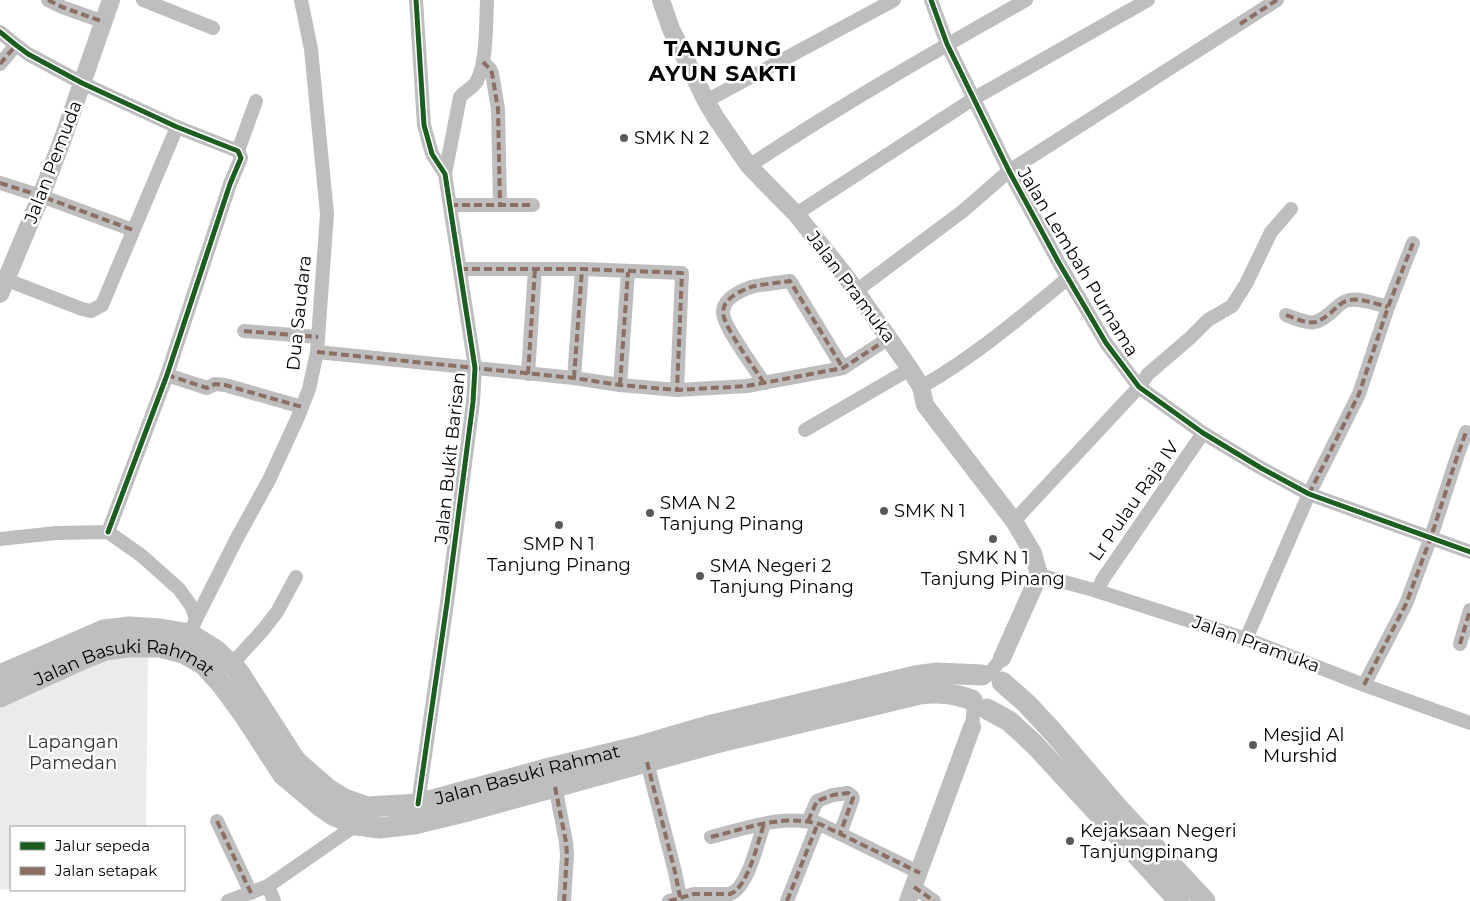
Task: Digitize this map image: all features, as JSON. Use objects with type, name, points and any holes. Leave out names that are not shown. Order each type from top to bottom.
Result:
[{"type":"highway","name":"Jalan Basuki Rahmat","points":[[0,675],[104,630],[129,628],[160,629],[193,626],[238,671],[252,710],[283,775],[333,815],[356,825],[380,828],[414,824],[460,814],[636,747],[708,726],[915,676],[937,673],[993,678]]},
{"type":"highway","name":"Jalan Basuki Rahmat","points":[[0,697],[82,659],[106,650],[127,647],[160,647],[183,653],[204,665],[222,685],[252,710],[296,761],[328,789],[344,800],[367,807],[418,804],[647,762],[716,743],[920,694],[936,692],[951,694],[1009,721],[1035,745],[1179,901]]},
{"type":"highway","points":[[993,678],[1005,693],[1004,698],[996,708],[979,706],[970,693],[971,687],[977,678],[993,678],[1027,704],[1119,809],[1205,901]]},
{"type":"main road","name":"Jalan Pemuda","points":[[3,287],[62,141],[111,0]]},
{"type":"main road","name":"Jalan Pramuka","points":[[661,0],[671,29],[706,101],[749,166],[796,214],[856,291],[921,387],[925,405],[1014,521],[1033,553],[1039,575]]},
{"type":"main road","points":[[1002,658],[1039,575]]},
{"type":"main road","points":[[914,887],[972,727]]},
{"type":"street","points":[[48,0],[104,22]]},
{"type":"street","points":[[143,0],[213,28]]},
{"type":"street","name":"Dua Saudara","points":[[193,626],[237,538],[269,480],[309,389],[317,352],[327,214],[311,49],[302,0]]},
{"type":"street","name":"Jalan Bukit Barisan","points":[[416,0],[424,125],[432,154],[445,174],[475,368],[473,402],[447,603],[418,804]]},
{"type":"street","points":[[445,174],[460,97],[476,82],[483,62],[487,0]]},
{"type":"street","points":[[706,101],[894,0]]},
{"type":"street","name":"Jalan Lembah Purnama","points":[[931,0],[947,44],[1009,172],[1106,343],[1139,386],[1203,433],[1308,494],[1470,552]]},
{"type":"street","points":[[749,166],[792,137],[947,44],[1026,0]]},
{"type":"street","points":[[796,214],[973,99],[1148,0]]},
{"type":"street","points":[[856,291],[963,211],[1009,172],[1277,0]]},
{"type":"street","points":[[0,32],[28,54],[82,83],[177,127],[238,151]]},
{"type":"street","points":[[0,64],[16,45]]},
{"type":"street","points":[[483,62],[490,68],[492,74],[498,109],[500,205]]},
{"type":"street","points":[[108,532],[167,376],[227,193],[241,158],[238,151],[256,101]]},
{"type":"street","points":[[3,287],[91,311],[102,305],[177,127]]},
{"type":"street","points":[[0,183],[133,230]]},
{"type":"street","points":[[450,205],[533,204]]},
{"type":"street","points":[[1014,521],[1148,374],[1208,320],[1232,306],[1246,284],[1271,232],[1291,209]]},
{"type":"street","points":[[1246,639],[1308,494],[1359,394],[1388,307],[1413,243]]},
{"type":"street","points":[[460,269],[582,269],[682,273],[677,390]]},
{"type":"street","points":[[528,374],[535,269]]},
{"type":"street","points":[[574,378],[582,269]]},
{"type":"street","points":[[620,385],[628,272]]},
{"type":"street","points":[[921,387],[941,376],[982,347],[1021,318],[1068,278]]},
{"type":"street","points":[[764,383],[731,332],[723,316],[724,305],[732,297],[751,287],[790,281],[843,368]]},
{"type":"street","points":[[1286,315],[1306,323],[1320,322],[1340,304],[1349,300],[1362,300],[1388,307]]},
{"type":"street","points":[[244,331],[318,337]]},
{"type":"street","points":[[317,352],[677,390],[747,386],[843,368],[889,338]]},
{"type":"street","points":[[805,430],[910,369]]},
{"type":"street","points":[[167,376],[207,388],[215,384],[225,385],[302,407]]},
{"type":"street","points":[[1364,685],[1406,604],[1431,537],[1466,432]]},
{"type":"street","name":"Lr Pulau Raja IV","points":[[1097,591],[1102,579],[1203,433]]},
{"type":"street","points":[[0,539],[56,533],[108,532],[142,556],[179,590],[192,607],[193,626]]},
{"type":"street","name":"Jalan Pramuka","points":[[1039,575],[1097,591],[1246,639],[1364,685],[1470,723]]},
{"type":"street","points":[[231,665],[277,612],[296,577]]},
{"type":"street","points":[[1460,644],[1470,610]]},
{"type":"street","points":[[993,678],[1002,658]]},
{"type":"street","points":[[972,727],[979,706]]},
{"type":"street","points":[[647,762],[675,872],[674,899],[694,894],[730,894],[736,892],[746,876],[764,824]]},
{"type":"street","points":[[553,778],[566,842],[564,901]]},
{"type":"street","points":[[787,901],[813,822],[811,811],[817,801],[833,795],[848,793],[853,798],[840,834]]},
{"type":"street","points":[[711,837],[789,819],[813,822],[840,834],[934,901]]},
{"type":"street","points":[[216,821],[251,893]]},
{"type":"street","points":[[228,901],[268,886],[356,825]]},
{"type":"street","points":[[268,886],[274,901]]},
{"type":"green space","name":"Lapangan Pamedan","points":[[148,655],[146,826],[10,826],[10,889],[0,890],[0,706],[102,657]]},
{"type":"marked path","points":[[48,0],[104,22]]},
{"type":"marked path","points":[[1240,24],[1277,0]]},
{"type":"marked path","points":[[0,64],[16,45]]},
{"type":"marked path","points":[[483,62],[492,73],[498,109],[500,205]]},
{"type":"marked path","points":[[0,183],[133,230]]},
{"type":"marked path","points":[[450,205],[533,205]]},
{"type":"marked path","points":[[1309,494],[1359,394],[1388,307],[1413,243]]},
{"type":"marked path","points":[[460,269],[582,269],[682,273],[677,390]]},
{"type":"marked path","points":[[528,374],[535,269]]},
{"type":"marked path","points":[[574,378],[582,269]]},
{"type":"marked path","points":[[620,385],[628,272]]},
{"type":"marked path","points":[[764,383],[733,337],[723,312],[729,299],[742,291],[756,286],[790,281],[843,368]]},
{"type":"marked path","points":[[1286,315],[1302,321],[1318,321],[1343,302],[1349,300],[1359,300],[1388,307]]},
{"type":"marked path","points":[[244,331],[318,337]]},
{"type":"marked path","points":[[317,352],[677,390],[747,386],[843,368],[889,338]]},
{"type":"marked path","points":[[167,375],[207,388],[215,384],[225,385],[302,407]]},
{"type":"marked path","points":[[1364,685],[1406,604],[1431,537],[1466,432]]},
{"type":"marked path","points":[[1460,644],[1470,610]]},
{"type":"marked path","points":[[647,762],[680,897]]},
{"type":"marked path","points":[[555,787],[566,842],[564,901]]},
{"type":"marked path","points":[[808,821],[817,801],[833,795],[848,793],[853,798],[840,834]]},
{"type":"marked path","points":[[217,821],[251,893]]},
{"type":"marked path","points":[[711,837],[766,823],[780,821],[808,822],[822,825],[920,873]]},
{"type":"marked path","points":[[787,901],[818,823]]},
{"type":"marked path","points":[[669,901],[694,894],[730,894],[736,890],[747,874],[764,824]]},
{"type":"marked path","points":[[914,887],[934,901]]},
{"type":"cycle path","points":[[416,0],[424,125],[432,154],[445,174],[475,368],[473,402],[447,603],[418,804]]},
{"type":"cycle path","points":[[931,0],[947,44],[1009,171],[1059,263],[1106,343],[1139,387],[1203,433],[1309,494],[1470,552]]},
{"type":"cycle path","points":[[0,32],[28,54],[82,83],[177,127],[238,151],[241,158],[230,184],[167,375],[108,532]]},
{"type":"place","name":"SMK N 2","points":[[624,138]]},
{"type":"place","name":"SMK N 1","points":[[884,511]]},
{"type":"place","name":"SMA N 2 Tanjung Pinang","points":[[650,513]]},
{"type":"place","name":"SMP N 1 Tanjung Pinang","points":[[559,525]]},
{"type":"place","name":"SMK N 1 Tanjung Pinang","points":[[993,539]]},
{"type":"place","name":"SMA Negeri 2 Tanjung Pinang","points":[[700,576]]},
{"type":"place","name":"Mesjid Al Murshid","points":[[1253,745]]},
{"type":"place","name":"Kejaksaan Negeri Tanjungpinang","points":[[1070,841]]},
{"type":"district","name":"TANJUNG AYUN SAKTI","points":[[723,60]]}]
